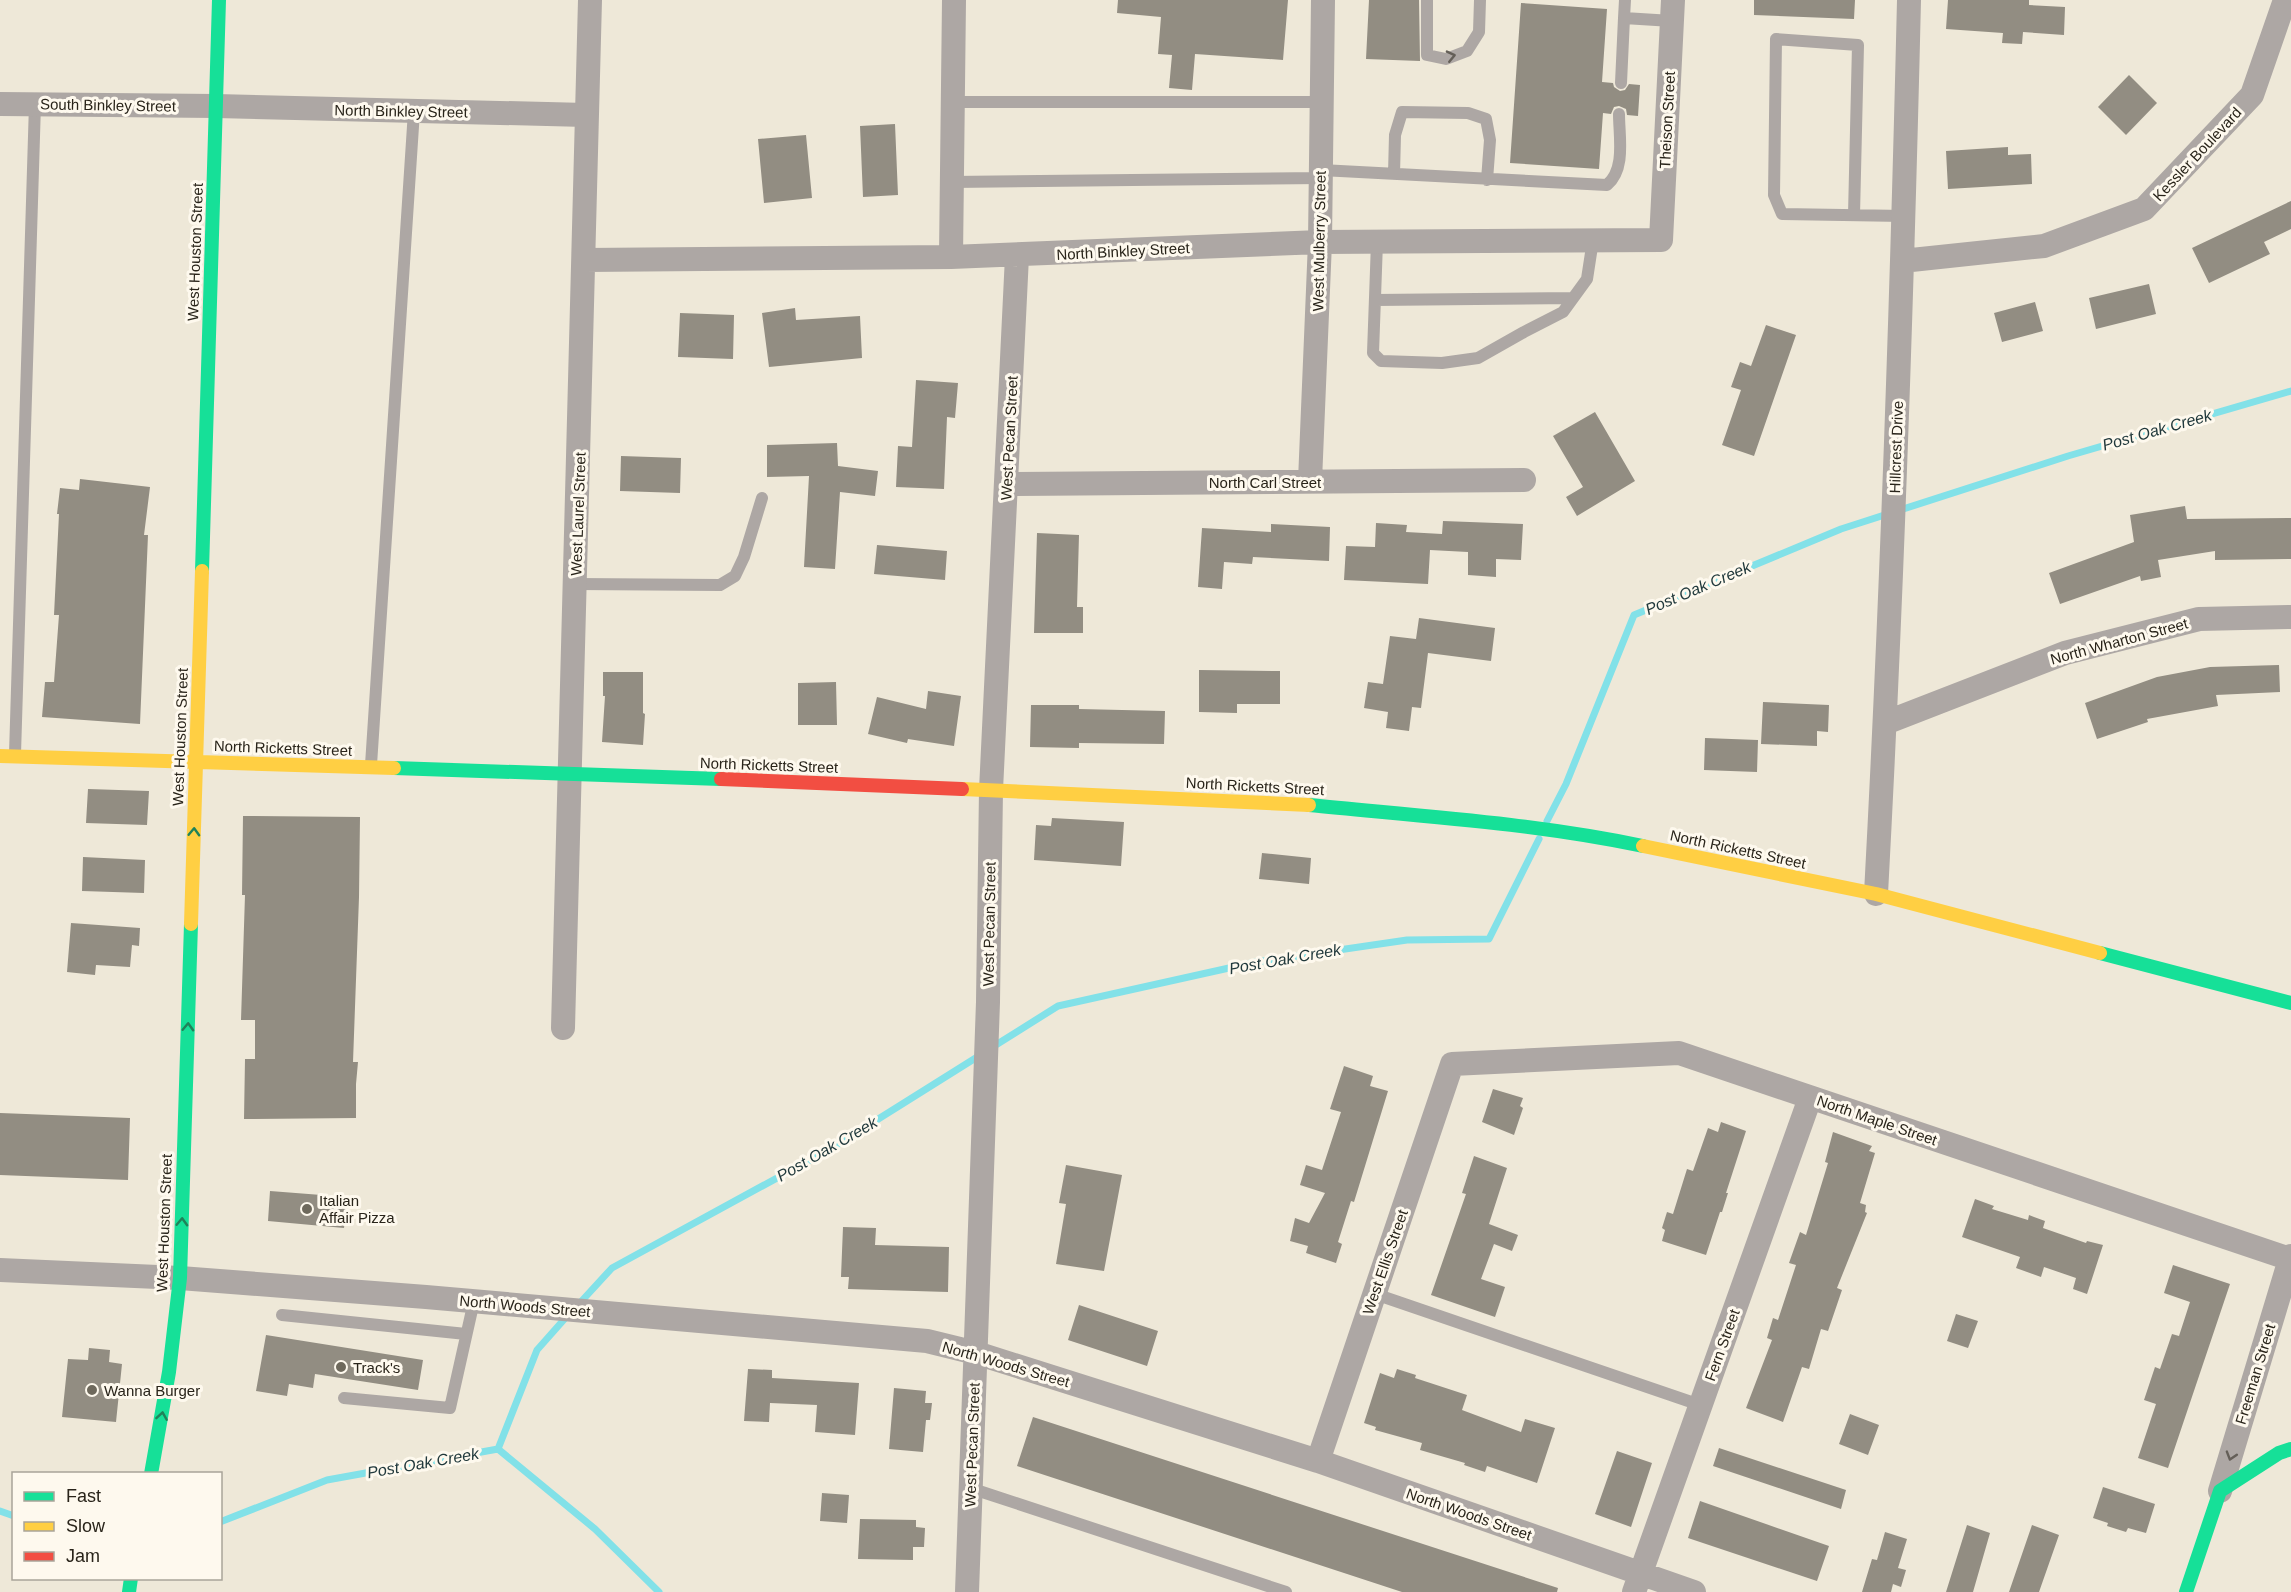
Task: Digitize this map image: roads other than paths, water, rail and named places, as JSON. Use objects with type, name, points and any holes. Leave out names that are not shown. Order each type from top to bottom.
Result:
[{"type":"street","name":"West Houston Street","points":[[151,1472],[169,1372],[180,1278],[219,0]]},
{"type":"street","name":"West Laurel Street","points":[[563,1028],[585,260],[590,0]]},
{"type":"street","points":[[951,257],[954,0]]},
{"type":"street","name":"West Mulberry Street","points":[[1310,481],[1320,242],[1323,0]]},
{"type":"street","name":"Hillcrest Drive","points":[[1876,894],[1896,455],[1909,0]]},
{"type":"street","name":"Kessler Boulevard","points":[[1902,261],[2044,246],[2144,209],[2252,95],[2285,0]]},
{"type":"street","name":"Theison Street","points":[[1661,240],[1673,10]]},
{"type":"street","name":"South Binkley Street","points":[[0,104],[216,106]]},
{"type":"street","name":"North Binkley Street","points":[[216,106],[586,115]]},
{"type":"street","name":"North Binkley Street","points":[[585,260],[1017,256],[1320,242],[1661,240]]},
{"type":"street","name":"West Pecan Street","points":[[967,1592],[988,1002],[991,790],[1017,256]]},
{"type":"street","name":"North Carl Street","points":[[1007,484],[1524,480]]},
{"type":"street","name":"North Wharton Street","points":[[1885,723],[2065,653],[2199,619],[2291,617]]},
{"type":"street","name":"North Ricketts Street","points":[[0,756],[570,773],[1283,802],[1522,827],[1595,836],[1876,894],[2291,1003]]},
{"type":"street","name":"North Maple Street","points":[[1452,1064],[1679,1053],[2290,1258]]},
{"type":"street","name":"West Ellis Street","points":[[1318,1461],[1452,1064]]},
{"type":"street","name":"Fern Street","points":[[1636,1583],[1810,1098]]},
{"type":"street","name":"Freeman Street","points":[[2220,1491],[2290,1258]]},
{"type":"street","name":"North Woods Street","points":[[0,1270],[180,1278],[511,1304],[927,1341],[976,1353],[1318,1461],[1636,1583],[1694,1592]]},
{"type":"street","points":[[2186,1592],[2220,1491],[2279,1453],[2291,1449]]},
{"type":"lane","points":[[1427,0],[1428,55],[1446,59],[1467,51],[1479,32],[1480,0]]},
{"type":"lane","points":[[1620,83],[1625,0]]},
{"type":"lane","points":[[1624,18],[1673,10]]},
{"type":"lane","points":[[1854,215],[1858,45],[1776,39],[1774,195],[1782,214],[1904,216]]},
{"type":"lane","points":[[953,102],[1322,102]]},
{"type":"lane","points":[[15,756],[35,104]]},
{"type":"lane","points":[[371,767],[414,111]]},
{"type":"lane","points":[[1394,174],[1395,135],[1402,112],[1468,114],[1486,119],[1490,140],[1487,180]]},
{"type":"lane","points":[[952,182],[1394,174],[1607,185],[1616,178],[1620,159],[1619,114]]},
{"type":"lane","points":[[1377,242],[1374,353],[1381,361],[1442,363],[1478,358],[1563,312],[1587,279],[1593,240]]},
{"type":"lane","points":[[1375,300],[1574,298]]},
{"type":"lane","points":[[576,584],[720,585],[735,576],[744,557],[762,498]]},
{"type":"lane","points":[[1375,1293],[1700,1405]]},
{"type":"lane","points":[[344,1398],[450,1408],[474,1301]]},
{"type":"lane","points":[[282,1315],[466,1334]]},
{"type":"lane","points":[[970,1488],[1286,1592]]},
{"type":"waterway","name":"Post Oak Creek","points":[[1547,821],[1566,784],[1634,615],[1841,529],[2068,456],[2291,391]]},
{"type":"waterway","name":"Post Oak Creek","points":[[991,1048],[1058,1006],[1256,962],[1407,940],[1489,939],[1539,839]]},
{"type":"waterway","name":"Post Oak Creek","points":[[578,1305],[612,1268],[832,1148],[982,1054]]},
{"type":"waterway","name":"Post Oak Creek","points":[[222,1521],[327,1480],[498,1449],[537,1350],[568,1315]]},
{"type":"waterway","points":[[498,1449],[595,1529],[659,1592]]},
{"type":"waterway","name":"Post Oak Creek","points":[[0,1511],[12,1515]]},
{"type":"place","name":"Italian Affair Pizza","points":[[307,1209]]},
{"type":"place","name":"Track's","points":[[341,1367]]},
{"type":"place","name":"Wanna Burger","points":[[92,1390]]}]
